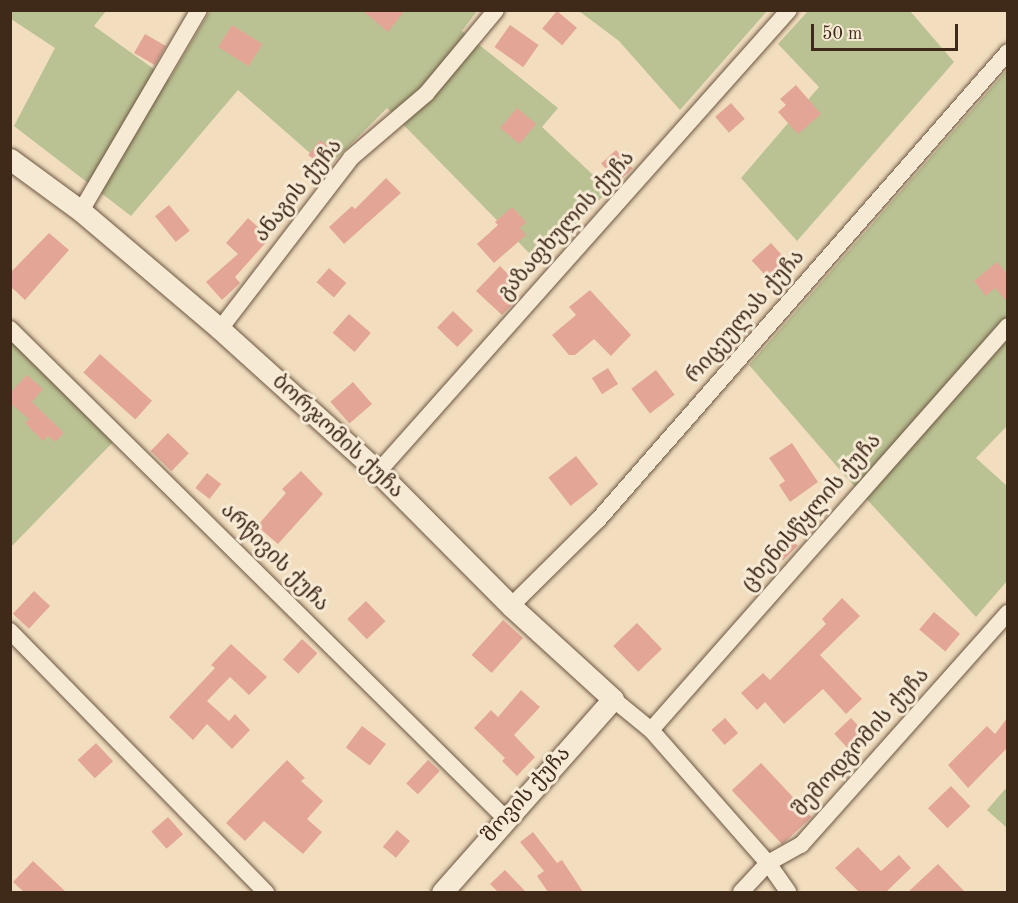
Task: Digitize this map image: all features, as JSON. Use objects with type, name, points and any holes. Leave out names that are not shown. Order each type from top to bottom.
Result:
[{"type":"street","points":[[81,211],[199,10]]},
{"type":"street","name":"ანაგის ქუჩა","points":[[220,329],[351,158],[426,94],[496,10]]},
{"type":"street","name":"გაზაფხულის ქუჩა","points":[[378,472],[789,10]]},
{"type":"street","name":"რიცეულას ქუჩა","points":[[511,606],[598,520],[1008,52]]},
{"type":"street","name":"ბორჯომის ქუჩა","points":[[10,159],[81,211],[220,329],[378,472],[511,606],[613,699],[651,730],[768,864],[788,892]]},
{"type":"street","name":"ცხენისწყლის ქუჩა","points":[[651,730],[1008,326]]},
{"type":"street","name":"არწივის ქუჩა","points":[[10,329],[506,819]]},
{"type":"street","name":"შემოდგომის ქუჩა","points":[[741,892],[768,864],[801,845],[1008,613]]},
{"type":"street","points":[[10,631],[266,892]]},
{"type":"street","name":"შოვის ქუჩა","points":[[442,892],[613,699]]},
{"type":"green space","points":[[10,11],[106,11],[94,26],[169,80],[210,11],[477,11],[462,31],[558,108],[542,127],[609,190],[539,263],[387,108],[327,168],[238,90],[131,216],[14,126],[55,48],[11,19]]},
{"type":"green space","points":[[579,11],[767,11],[680,110],[619,41]]},
{"type":"green space","points":[[808,11],[910,11],[954,62],[797,241],[741,178],[819,87],[778,44]]},
{"type":"green space","points":[[1007,70],[1007,426],[976,458],[1007,486],[1007,581],[976,617],[846,477],[749,365]]},
{"type":"green space","points":[[13,340],[115,440],[11,547],[10,343]]},
{"type":"green space","points":[[1007,787],[1007,828],[987,810]]},
{"type":"building","points":[[362,10],[405,10],[388,32]]},
{"type":"building","points":[[557,11],[577,28],[562,45],[542,29]]},
{"type":"building","points":[[232,25],[263,44],[249,66],[218,47]]},
{"type":"building","points":[[510,25],[539,45],[523,67],[495,47]]},
{"type":"building","points":[[145,34],[166,46],[155,65],[134,53]]},
{"type":"building","points":[[796,85],[821,114],[798,134],[778,112],[786,105],[780,99]]},
{"type":"building","points":[[731,103],[745,119],[729,133],[715,117]]},
{"type":"building","points":[[517,108],[536,124],[519,144],[500,128]]},
{"type":"building","points":[[320,140],[334,151],[322,166],[308,155]]},
{"type":"building","points":[[616,150],[633,169],[618,182],[601,163]]},
{"type":"building","points":[[386,178],[401,193],[344,244],[329,227],[352,206],[355,209]]},
{"type":"building","points":[[169,205],[190,231],[176,242],[155,216]]},
{"type":"building","points":[[512,207],[526,222],[520,228],[526,235],[494,263],[477,244],[498,225],[495,222]]},
{"type":"building","points":[[248,218],[270,238],[235,277],[240,283],[222,300],[206,282],[238,254],[226,243]]},
{"type":"building","points":[[49,233],[69,250],[25,300],[10,286],[10,273]]},
{"type":"building","points":[[771,243],[788,262],[768,279],[752,260]]},
{"type":"building","points":[[997,262],[1008,275],[1008,303],[995,288],[986,296],[974,281]]},
{"type":"building","points":[[500,266],[512,278],[507,283],[520,296],[502,315],[476,291]]},
{"type":"building","points":[[329,268],[346,283],[334,297],[317,282]]},
{"type":"building","points":[[590,290],[631,335],[611,356],[594,339],[575,355],[569,355],[552,335],[576,315],[569,307]]},
{"type":"building","points":[[453,311],[473,330],[457,347],[437,328]]},
{"type":"building","points":[[349,314],[371,333],[354,352],[333,333]]},
{"type":"building","points":[[100,354],[152,401],[135,419],[83,373]]},
{"type":"building","points":[[608,368],[618,384],[602,394],[592,378]]},
{"type":"building","points":[[656,370],[675,395],[650,413],[631,389]]},
{"type":"building","points":[[27,375],[43,389],[32,402],[64,433],[55,442],[48,436],[43,441],[25,423],[29,419],[10,403],[10,393]]},
{"type":"building","points":[[353,382],[372,404],[349,424],[330,402]]},
{"type":"building","points":[[168,433],[189,453],[171,471],[151,451]]},
{"type":"building","points":[[792,443],[818,482],[790,502],[779,485],[785,481],[769,458]]},
{"type":"building","points":[[576,456],[598,484],[571,506],[548,478]]},
{"type":"building","points":[[301,471],[323,494],[278,544],[257,526],[286,493],[282,489]]},
{"type":"building","points":[[207,473],[221,484],[209,499],[195,488]]},
{"type":"building","points":[[785,533],[798,546],[783,561],[770,548]]},
{"type":"building","points":[[34,591],[50,606],[29,629],[13,614]]},
{"type":"building","points":[[842,598],[860,616],[820,655],[862,699],[846,714],[823,689],[784,724],[765,702],[757,710],[741,693],[763,673],[770,680],[826,624],[822,619]]},
{"type":"building","points":[[366,601],[385,621],[367,639],[347,619]]},
{"type":"building","points":[[934,612],[960,634],[945,651],[919,630]]},
{"type":"building","points":[[503,620],[523,638],[492,673],[472,655]]},
{"type":"building","points":[[637,623],[662,649],[638,672],[613,646]]},
{"type":"building","points":[[302,639],[317,653],[298,674],[283,659]]},
{"type":"building","points":[[231,644],[267,677],[249,695],[230,677],[207,701],[229,721],[235,714],[250,730],[232,749],[207,724],[193,740],[169,717],[215,668],[211,665]]},
{"type":"building","points":[[521,690],[540,707],[514,735],[535,757],[517,776],[502,761],[505,758],[474,728],[491,710],[498,717]]},
{"type":"building","points":[[1008,717],[1008,747],[968,788],[948,765],[987,726],[995,734]]},
{"type":"building","points":[[725,718],[738,733],[725,745],[711,730]]},
{"type":"building","points":[[851,718],[867,735],[850,751],[834,734]]},
{"type":"building","points":[[362,726],[386,744],[370,766],[346,748]]},
{"type":"building","points":[[96,743],[113,761],[95,778],[78,760]]},
{"type":"building","points":[[287,760],[305,778],[301,781],[323,801],[307,819],[322,832],[303,854],[264,821],[245,841],[226,823]]},
{"type":"building","points":[[428,760],[440,771],[418,794],[406,783]]},
{"type":"building","points":[[761,763],[811,817],[782,844],[732,790]]},
{"type":"building","points":[[951,786],[970,806],[947,828],[928,808]]},
{"type":"building","points":[[168,817],[183,834],[166,849],[151,831]]},
{"type":"building","points":[[397,830],[410,841],[396,858],[383,847]]},
{"type":"building","points":[[533,832],[557,863],[562,860],[583,892],[548,892],[537,876],[544,871],[520,842]]},
{"type":"building","points":[[858,847],[881,871],[899,855],[911,868],[886,892],[859,892],[835,868]]},
{"type":"building","points":[[33,861],[66,892],[24,892],[13,882]]},
{"type":"building","points":[[938,864],[965,892],[908,892]]},
{"type":"building","points":[[505,870],[526,892],[498,892],[490,884]]}]
